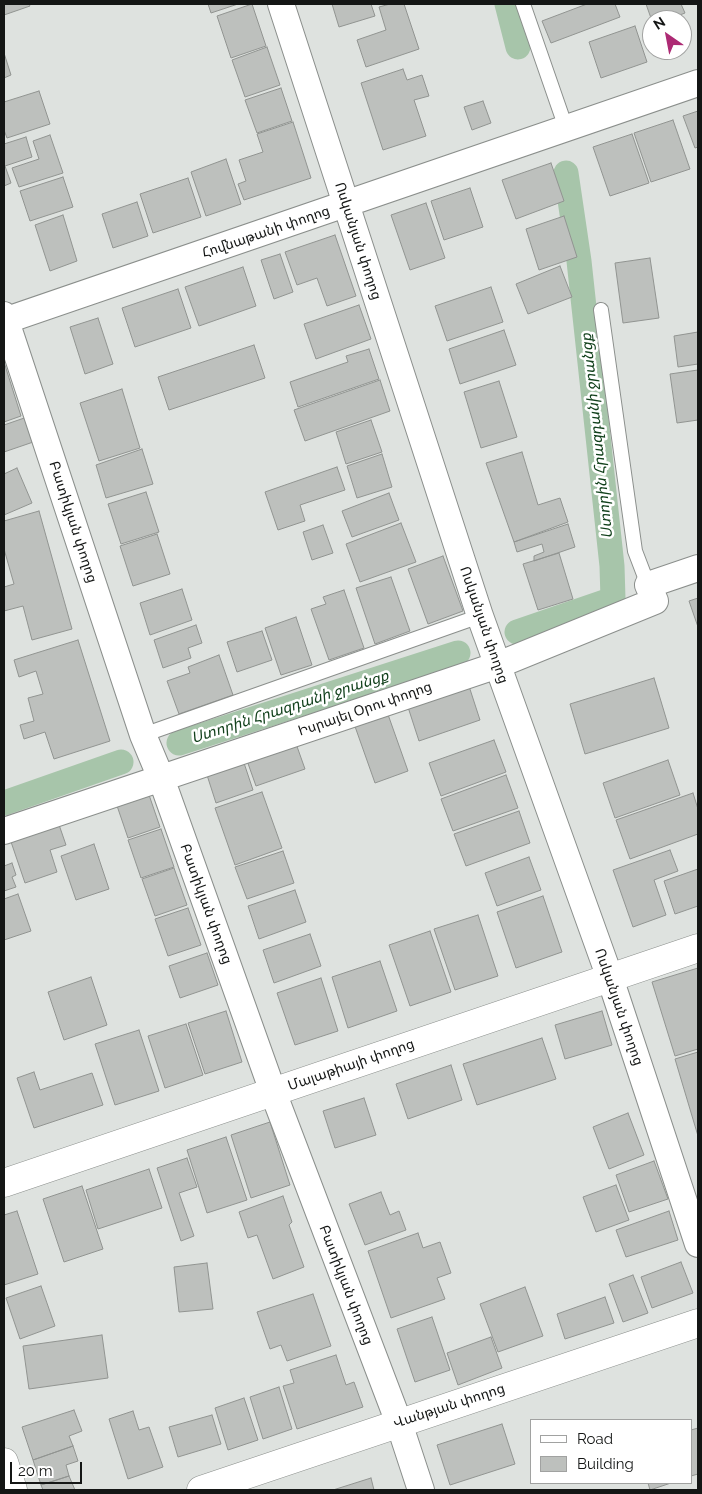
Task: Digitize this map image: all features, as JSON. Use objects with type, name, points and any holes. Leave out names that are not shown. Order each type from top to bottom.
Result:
[{"type":"street","name":"Ոսկանյան փողոց","points":[[281,4],[480,616],[610,978],[698,1244]]},
{"type":"street","name":"Հովնաթանի փողոց","points":[[4,319],[346,205],[698,83]]},
{"type":"street","name":"Բատիկյան փողոց","points":[[4,319],[143,735],[161,778],[273,1092],[398,1423],[421,1490]]},
{"type":"street","points":[[648,585],[698,568]]},
{"type":"street","name":"Իսրայել Օրու փողոց","points":[[4,831],[498,665],[655,601],[648,585]]},
{"type":"street","name":"Մալաթիայի փողոց","points":[[4,1183],[698,948]]},
{"type":"street","name":"Վանթյան փողոց","points":[[201,1490],[698,1323]]},
{"type":"street","points":[[4,1462],[13,1490]]},
{"type":"lane","points":[[523,4],[566,128]]},
{"type":"lane","points":[[601,310],[635,551],[648,585]]},
{"type":"lane","points":[[143,735],[480,616]]},
{"type":"building","points":[[4,4],[29,4],[30,6],[4,15]]},
{"type":"building","points":[[208,4],[238,4],[211,13]]},
{"type":"building","points":[[252,4],[266,46],[231,58],[217,16]]},
{"type":"building","points":[[332,4],[371,4],[375,16],[339,27]]},
{"type":"building","points":[[390,4],[404,4],[419,49],[366,67],[357,40],[386,30],[379,7]]},
{"type":"building","points":[[587,4],[615,4],[620,17],[551,43],[542,21]]},
{"type":"building","points":[[646,4],[681,4],[684,10],[648,10]]},
{"type":"building","points":[[635,26],[642,47],[642,60],[646,60],[647,62],[601,78],[589,42]]},
{"type":"building","points":[[267,47],[280,85],[245,97],[232,60]]},
{"type":"building","points":[[4,53],[11,75],[4,78]]},
{"type":"building","points":[[403,69],[407,80],[422,75],[429,96],[414,100],[426,136],[383,150],[361,83]]},
{"type":"building","points":[[281,88],[292,121],[257,133],[245,100]]},
{"type":"building","points":[[39,91],[50,124],[7,138],[4,130],[4,102]]},
{"type":"building","points":[[483,101],[491,123],[472,130],[464,107]]},
{"type":"building","points":[[698,111],[698,147],[695,148],[683,116]]},
{"type":"building","points":[[673,120],[690,169],[651,182],[634,133]]},
{"type":"building","points":[[293,122],[311,178],[244,200],[238,184],[246,181],[239,160],[263,152],[257,134]]},
{"type":"building","points":[[632,134],[649,183],[610,196],[593,147]]},
{"type":"building","points":[[50,135],[63,173],[19,187],[12,168],[39,159],[33,141]]},
{"type":"building","points":[[26,137],[32,157],[5,166],[11,183],[4,186],[4,144]]},
{"type":"building","points":[[226,159],[241,204],[206,216],[191,172]]},
{"type":"building","points":[[551,163],[564,201],[516,219],[502,180]]},
{"type":"building","points":[[63,177],[73,207],[30,221],[20,191]]},
{"type":"building","points":[[188,178],[201,217],[153,233],[140,194]]},
{"type":"building","points":[[470,188],[483,227],[444,240],[431,201]]},
{"type":"building","points":[[137,202],[148,236],[113,248],[102,214]]},
{"type":"building","points":[[426,203],[445,258],[410,270],[391,215]]},
{"type":"building","points":[[63,215],[77,261],[50,271],[35,225]]},
{"type":"building","points":[[564,216],[577,257],[539,270],[526,229]]},
{"type":"building","points":[[335,235],[356,296],[327,306],[317,278],[297,285],[285,252]]},
{"type":"building","points":[[280,254],[293,292],[274,299],[261,260]]},
{"type":"building","points":[[650,258],[659,318],[623,323],[615,263]]},
{"type":"building","points":[[560,266],[572,297],[528,314],[516,284]]},
{"type":"building","points":[[243,267],[256,306],[199,326],[185,287]]},
{"type":"building","points":[[491,287],[503,322],[447,341],[435,306]]},
{"type":"building","points":[[178,289],[191,328],[135,347],[122,308]]},
{"type":"building","points":[[359,305],[371,339],[316,359],[304,324]]},
{"type":"building","points":[[98,318],[113,364],[85,374],[70,327]]},
{"type":"building","points":[[504,330],[516,365],[460,384],[449,349]]},
{"type":"building","points":[[698,332],[698,364],[678,367],[674,336]]},
{"type":"building","points":[[254,345],[265,378],[169,410],[158,377]]},
{"type":"building","points":[[369,349],[379,379],[298,407],[290,382],[348,362],[346,356]]},
{"type":"building","points":[[4,362],[21,416],[4,422]]},
{"type":"building","points":[[698,370],[698,420],[677,423],[670,374]]},
{"type":"building","points":[[380,380],[390,411],[305,441],[294,410]]},
{"type":"building","points":[[499,381],[517,437],[481,448],[464,392]]},
{"type":"building","points":[[122,389],[140,448],[99,461],[80,403]]},
{"type":"building","points":[[33,415],[42,439],[4,452],[4,425]]},
{"type":"building","points":[[371,420],[382,452],[346,464],[336,432]]},
{"type":"building","points":[[142,449],[153,484],[106,498],[96,465]]},
{"type":"building","points":[[522,452],[538,505],[560,498],[568,522],[514,542],[486,463]]},
{"type":"building","points":[[382,454],[392,487],[357,498],[347,466]]},
{"type":"building","points":[[337,467],[345,490],[300,505],[305,521],[278,530],[265,492]]},
{"type":"building","points":[[17,468],[32,503],[4,515],[4,474]]},
{"type":"building","points":[[146,492],[159,532],[121,544],[108,504]]},
{"type":"building","points":[[389,493],[399,520],[352,537],[342,511]]},
{"type":"building","points":[[39,511],[72,629],[32,640],[23,606],[4,611],[4,587],[14,584],[4,549],[4,521]]},
{"type":"building","points":[[401,523],[416,562],[360,582],[346,544]]},
{"type":"building","points":[[568,524],[575,547],[534,561],[534,556],[544,552],[542,544],[517,552],[514,542]]},
{"type":"building","points":[[323,525],[333,553],[312,560],[303,532]]},
{"type":"building","points":[[157,534],[170,574],[133,586],[120,546]]},
{"type":"building","points":[[559,553],[573,599],[538,610],[523,564]]},
{"type":"building","points":[[443,556],[463,611],[428,624],[408,569]]},
{"type":"building","points":[[391,577],[410,631],[375,644],[356,588]]},
{"type":"building","points":[[182,589],[192,620],[150,635],[140,603]]},
{"type":"building","points":[[344,590],[364,648],[329,660],[311,609],[326,604],[323,597]]},
{"type":"building","points":[[698,598],[698,627],[689,601]]},
{"type":"building","points":[[296,617],[312,665],[281,675],[265,628]]},
{"type":"building","points":[[196,625],[202,643],[188,648],[191,658],[163,668],[154,640]]},
{"type":"building","points":[[262,631],[272,660],[237,672],[227,642]]},
{"type":"building","points":[[78,640],[110,741],[54,759],[45,732],[24,739],[20,725],[34,721],[28,698],[43,694],[36,671],[19,677],[14,660]]},
{"type":"building","points":[[219,655],[233,695],[179,714],[167,681],[190,673],[188,667]]},
{"type":"building","points":[[654,678],[669,728],[585,754],[570,704]]},
{"type":"building","points":[[467,680],[480,720],[419,741],[406,701]]},
{"type":"building","points":[[385,706],[408,771],[375,783],[352,718]]},
{"type":"building","points":[[294,738],[305,769],[256,786],[245,755]]},
{"type":"building","points":[[494,740],[506,772],[441,796],[429,763]]},
{"type":"building","points":[[243,760],[253,790],[216,803],[206,772]]},
{"type":"building","points":[[668,760],[680,795],[615,818],[603,783]]},
{"type":"building","points":[[506,775],[518,808],[453,831],[441,799]]},
{"type":"building","points":[[146,786],[160,827],[128,838],[114,797]]},
{"type":"building","points":[[262,792],[282,848],[235,865],[215,808]]},
{"type":"building","points":[[693,793],[698,809],[698,834],[630,859],[616,820]]},
{"type":"building","points":[[519,811],[530,843],[466,866],[454,834]]},
{"type":"building","points":[[56,816],[66,845],[50,850],[57,872],[25,883],[8,833]]},
{"type":"building","points":[[161,829],[174,867],[141,878],[128,840]]},
{"type":"building","points":[[94,844],[109,889],[76,900],[61,856]]},
{"type":"building","points":[[670,850],[678,871],[654,880],[666,915],[633,927],[613,870]]},
{"type":"building","points":[[283,851],[294,883],[247,899],[235,867]]},
{"type":"building","points":[[529,857],[541,890],[497,906],[485,873]]},
{"type":"building","points":[[12,863],[16,875],[12,877],[16,887],[4,891],[4,866]]},
{"type":"building","points":[[174,868],[187,905],[155,916],[142,879]]},
{"type":"building","points":[[698,869],[698,906],[675,914],[664,881]]},
{"type":"building","points":[[295,890],[306,922],[259,939],[248,906]]},
{"type":"building","points":[[18,894],[31,931],[4,940],[4,899]]},
{"type":"building","points":[[543,896],[562,952],[516,968],[497,912]]},
{"type":"building","points":[[188,908],[201,945],[168,956],[155,919]]},
{"type":"building","points":[[478,915],[498,976],[455,990],[434,929]]},
{"type":"building","points":[[430,931],[451,992],[410,1006],[389,945]]},
{"type":"building","points":[[310,934],[321,966],[274,983],[263,950]]},
{"type":"building","points":[[207,953],[218,985],[180,998],[169,966]]},
{"type":"building","points":[[380,961],[397,1011],[348,1028],[332,977]]},
{"type":"building","points":[[698,968],[698,1049],[675,1056],[652,982]]},
{"type":"building","points":[[91,977],[107,1025],[64,1040],[48,992]]},
{"type":"building","points":[[321,978],[338,1031],[295,1045],[277,993]]},
{"type":"building","points":[[226,1011],[242,1062],[205,1074],[188,1023]]},
{"type":"building","points":[[602,1011],[612,1045],[565,1059],[555,1025]]},
{"type":"building","points":[[186,1024],[203,1075],[165,1088],[148,1036]]},
{"type":"building","points":[[139,1030],[159,1091],[115,1105],[95,1044]]},
{"type":"building","points":[[542,1038],[556,1079],[477,1105],[463,1064]]},
{"type":"building","points":[[698,1052],[698,1136],[675,1059]]},
{"type":"building","points":[[451,1065],[462,1100],[408,1119],[396,1084]]},
{"type":"building","points":[[34,1072],[40,1090],[92,1073],[103,1105],[34,1128],[17,1078]]},
{"type":"building","points":[[364,1098],[376,1135],[335,1148],[323,1111]]},
{"type":"building","points":[[628,1113],[644,1155],[609,1169],[593,1127]]},
{"type":"building","points":[[270,1122],[290,1185],[251,1198],[231,1135]]},
{"type":"building","points":[[226,1137],[247,1200],[207,1213],[187,1150]]},
{"type":"building","points":[[187,1158],[197,1187],[179,1193],[194,1236],[181,1241],[157,1168]]},
{"type":"building","points":[[654,1161],[668,1199],[629,1212],[616,1175]]},
{"type":"building","points":[[149,1169],[162,1208],[98,1229],[86,1190]]},
{"type":"building","points":[[616,1185],[629,1220],[596,1232],[583,1197]]},
{"type":"building","points":[[82,1186],[103,1249],[64,1262],[43,1199]]},
{"type":"building","points":[[381,1192],[390,1215],[399,1211],[406,1230],[365,1245],[349,1204]]},
{"type":"building","points":[[283,1196],[292,1222],[289,1225],[304,1267],[273,1279],[257,1235],[248,1238],[239,1212]]},
{"type":"building","points":[[17,1211],[38,1274],[4,1285],[4,1215]]},
{"type":"building","points":[[669,1211],[678,1240],[626,1257],[616,1230]]},
{"type":"building","points":[[418,1233],[423,1248],[440,1242],[451,1273],[437,1278],[445,1299],[391,1318],[368,1251]]},
{"type":"building","points":[[681,1262],[693,1293],[652,1308],[641,1277]]},
{"type":"building","points":[[207,1263],[213,1309],[179,1312],[174,1267]]},
{"type":"building","points":[[633,1275],[648,1313],[623,1322],[609,1284]]},
{"type":"building","points":[[41,1286],[55,1326],[20,1339],[6,1298]]},
{"type":"building","points":[[525,1287],[543,1336],[498,1352],[480,1304]]},
{"type":"building","points":[[313,1294],[331,1346],[287,1361],[281,1345],[270,1349],[257,1312]]},
{"type":"building","points":[[605,1297],[614,1323],[565,1339],[557,1314]]},
{"type":"building","points":[[432,1317],[450,1370],[415,1382],[397,1329]]},
{"type":"building","points":[[102,1335],[108,1378],[29,1389],[23,1346]]},
{"type":"building","points":[[491,1337],[502,1368],[458,1385],[447,1353]]},
{"type":"building","points":[[336,1355],[346,1385],[354,1382],[363,1407],[297,1429],[283,1386],[294,1383],[290,1370]]},
{"type":"building","points":[[279,1387],[292,1429],[263,1439],[250,1397]]},
{"type":"building","points":[[244,1398],[258,1440],[228,1450],[215,1408]]},
{"type":"building","points":[[74,1410],[82,1431],[69,1436],[73,1446],[33,1460],[22,1427]]},
{"type":"building","points":[[133,1411],[139,1430],[149,1427],[163,1467],[128,1479],[109,1419]]},
{"type":"building","points":[[212,1415],[221,1444],[178,1457],[169,1427]]},
{"type":"building","points":[[502,1424],[515,1464],[450,1485],[437,1445]]},
{"type":"building","points":[[698,1428],[698,1474],[692,1476],[692,1430]]},
{"type":"building","points":[[73,1446],[78,1461],[66,1465],[69,1476],[41,1485],[33,1460]]},
{"type":"building","points":[[69,1476],[75,1490],[43,1490],[41,1485]]},
{"type":"building","points":[[371,1478],[374,1490],[333,1490]]},
{"type":"building","points":[[648,1484],[668,1484],[650,1490]]},
{"type":"waterway","name":"Ստորին Հրազդանի ջրանցք","points":[[507,4],[518,47]]},
{"type":"waterway","name":"Ստորին Հրազդանի ջրանցք","points":[[517,632],[613,599],[612,566],[579,261],[566,173]]},
{"type":"waterway","name":"Ստորին Հրազդանի ջրանցք","points":[[179,743],[458,653]]},
{"type":"waterway","name":"Ստորին Հրազդանի ջրանցք","points":[[4,803],[121,762]]}]
